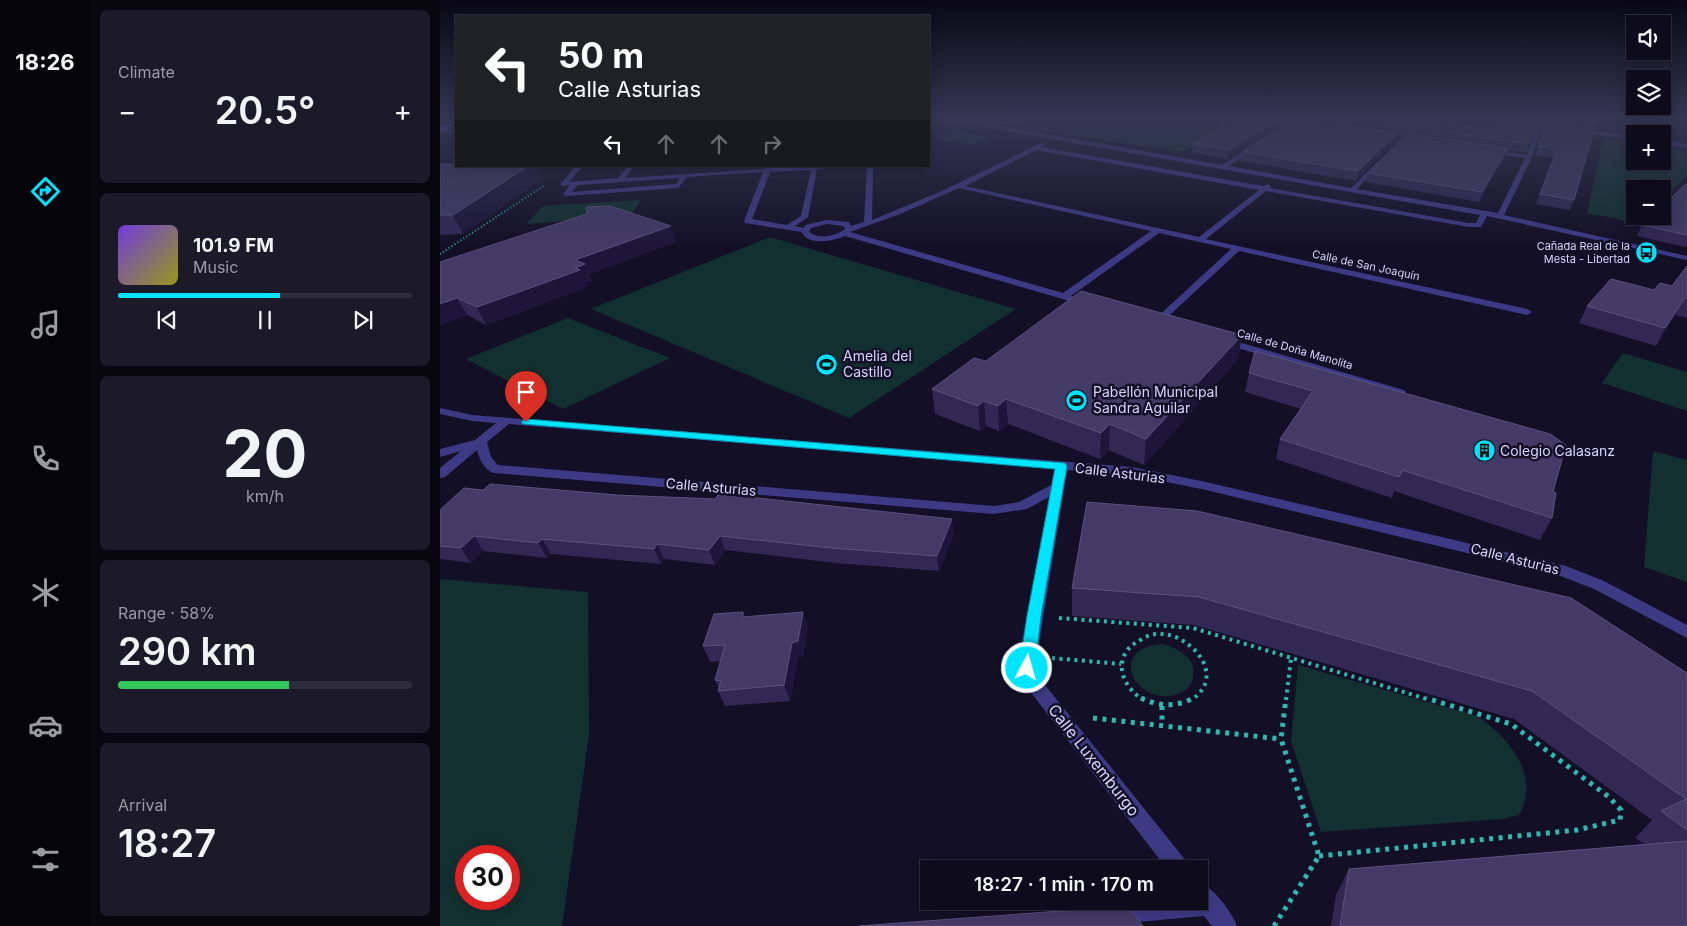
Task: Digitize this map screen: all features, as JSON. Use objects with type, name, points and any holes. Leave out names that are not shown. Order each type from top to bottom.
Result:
[{"type":"street","points":[[805,230],[806,235],[818,238],[833,237],[958,186],[1009,161]]},
{"type":"street","points":[[1110,161],[1469,225],[1478,225],[1485,213]]},
{"type":"street","points":[[1183,161],[1485,213],[1687,258]]},
{"type":"street","points":[[1222,168],[1232,161]]},
{"type":"street","points":[[1351,191],[1381,161]]},
{"type":"street","points":[[1500,216],[1527,161]]},
{"type":"street","points":[[579,167],[563,184],[720,174],[768,168],[815,167],[804,217],[789,228]]},
{"type":"street","points":[[620,180],[631,167]]},
{"type":"street","points":[[670,177],[676,167]]},
{"type":"street","points":[[720,174],[724,167]]},
{"type":"street","points":[[868,224],[870,167]]},
{"type":"street","points":[[768,168],[748,221],[805,230],[814,225],[827,222],[846,224],[847,231],[854,237],[1102,307]]},
{"type":"street","points":[[576,183],[566,194],[678,186],[685,176]]},
{"type":"street","points":[[1200,240],[1280,178]]},
{"type":"street","name":"Calle de San Joaquín","points":[[958,186],[1527,312]]},
{"type":"street","points":[[1064,297],[1156,231]]},
{"type":"street","points":[[1601,246],[1607,240]]},
{"type":"street","points":[[1158,322],[1237,248]]},
{"type":"street","name":"Calle de Doña Manolita","points":[[1214,339],[1413,396]]},
{"type":"street","name":"Calle Asturias","points":[[440,411],[472,418],[1132,472],[1206,486],[1561,570],[1599,584],[1687,632]]},
{"type":"street","points":[[440,474],[507,420]]},
{"type":"street","points":[[440,453],[481,442]]},
{"type":"street","name":"Calle Asturias","points":[[481,442],[485,458],[494,469],[994,510],[1022,506],[1057,487]]},
{"type":"street","name":"Calle Luxemburgo","points":[[1061,466],[1034,616],[1027,668],[1035,685],[1173,860]]},
{"type":"street","points":[[1208,904],[1226,926]]},
{"type":"street","points":[[1100,914],[1128,910]]},
{"type":"path","points":[[440,254],[540,187],[569,177]]},
{"type":"path","points":[[1034,616],[1193,628],[1511,724],[1609,796],[1621,810],[1620,820],[1577,830],[1320,856]]},
{"type":"path","points":[[1164,626],[1164,635]]},
{"type":"path","points":[[1164,635],[1183,641],[1199,652],[1205,663],[1208,675],[1205,687],[1197,697],[1186,704],[1171,707],[1142,700],[1130,691],[1123,679],[1121,664],[1128,646],[1138,639],[1164,635]]},
{"type":"path","points":[[1028,656],[1121,664]]},
{"type":"path","points":[[1291,658],[1281,739],[1320,856]]},
{"type":"path","points":[[1162,706],[1162,725]]},
{"type":"path","points":[[1058,714],[1281,739]]},
{"type":"path","points":[[1274,926],[1320,856]]},
{"type":"green space","points":[[1598,161],[1626,161],[1626,170],[1671,170],[1671,161],[1687,161],[1687,176],[1671,191],[1671,180],[1626,180],[1626,222],[1616,218],[1587,214]]},
{"type":"green space","points":[[641,200],[630,216],[526,224],[543,206]]},
{"type":"green space","name":"Amelia del Castillo","points":[[770,237],[1016,309],[849,418],[591,309]]},
{"type":"green space","points":[[568,318],[670,358],[563,409],[466,359]]},
{"type":"green space","points":[[1623,353],[1687,372],[1687,411],[1602,383]]},
{"type":"green space","points":[[1653,451],[1687,460],[1687,582],[1644,567]]},
{"type":"green space","points":[[440,579],[588,592],[589,735],[562,926],[440,926]]},
{"type":"green space","points":[[1162,644],[1174,648],[1185,655],[1192,664],[1193,670],[1192,681],[1186,689],[1167,696],[1153,694],[1141,687],[1134,678],[1131,667],[1134,657],[1144,648]]},
{"type":"green space","points":[[1298,665],[1477,716],[1510,746],[1524,772],[1525,800],[1519,815],[1504,819],[1321,832],[1291,741]]},
{"type":"building","points":[[1298,161],[1368,161],[1358,171]]},
{"type":"building","points":[[1380,161],[1500,161],[1482,192],[1368,173]]},
{"type":"building","points":[[1552,161],[1585,161],[1574,200],[1540,194]]},
{"type":"building","points":[[440,164],[455,164],[455,167],[526,167],[453,215],[440,215]]},
{"type":"building","points":[[1687,183],[1687,235],[1642,225],[1671,225],[1671,198]]},
{"type":"building","points":[[610,206],[671,226],[575,260],[585,264],[575,268],[580,270],[477,307],[457,298],[440,304],[440,262],[587,214],[586,207]]},
{"type":"building","points":[[1687,266],[1687,298],[1685,298],[1665,328],[1587,306],[1611,279],[1654,290],[1660,283],[1672,286]]},
{"type":"building","name":"Pabellón Municipal Sandra Aguilar","points":[[1081,291],[1242,335],[1146,439],[1110,424],[1101,433],[1006,399],[998,406],[984,401],[978,406],[932,389],[974,358],[986,361]]},
{"type":"building","points":[[1255,351],[1550,434],[1566,445],[1553,492],[1556,493],[1552,518],[1402,470],[1399,477],[1280,439],[1313,391],[1249,373]]},
{"type":"building","points":[[490,484],[617,495],[715,499],[718,495],[749,497],[952,519],[937,556],[831,548],[720,536],[709,550],[657,544],[654,549],[542,539],[538,543],[474,536],[461,548],[440,546],[440,510],[464,488],[483,490]]},
{"type":"building","points":[[1087,502],[1197,511],[1571,598],[1687,673],[1687,830],[1661,811],[1686,799],[1532,691],[1199,597],[1072,588]]},
{"type":"building","points":[[743,612],[743,617],[803,612],[798,641],[792,643],[784,685],[718,691],[721,681],[715,680],[725,645],[703,646],[714,614]]},
{"type":"building","points":[[1687,841],[1687,926],[1340,926],[1349,869]]},
{"type":"building","points":[[1074,910],[1131,910],[1143,926],[859,926]]},
{"type":"place","name":"Cañada Real de la Mesta - Libertad","points":[[1646,252]]},
{"type":"place","name":"Amelia del Castillo","points":[[827,364]]},
{"type":"place","name":"Pabellón Municipal Sandra Aguilar","points":[[1077,400]]},
{"type":"place","name":"Colegio Calasanz","points":[[1484,451]]},
{"type":"route","points":[[526,422],[1061,466],[1034,616],[1027,668]]}]
